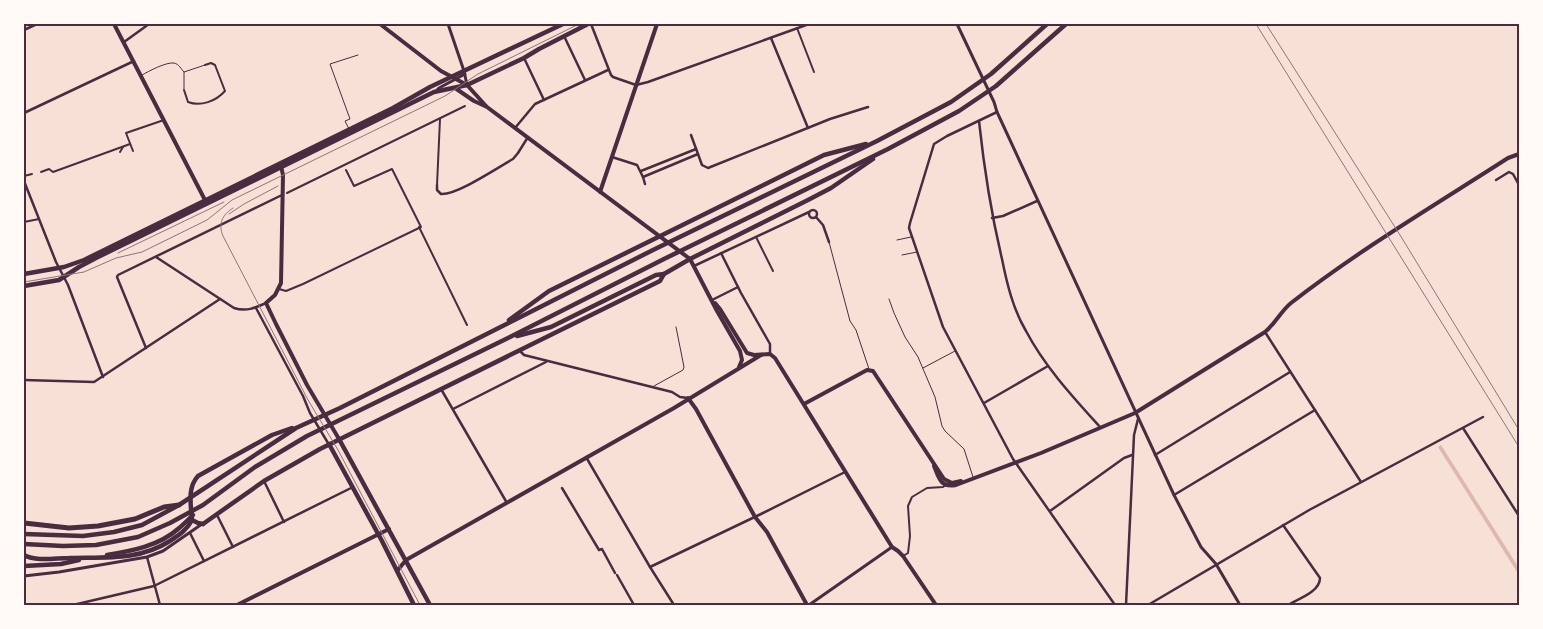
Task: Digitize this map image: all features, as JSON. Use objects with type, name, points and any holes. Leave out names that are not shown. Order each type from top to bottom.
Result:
[{"type":"highway","points":[[24,523],[69,528],[98,526],[136,518],[164,507],[180,505]]},
{"type":"main road","points":[[114,24],[206,202]]},
{"type":"main road","points":[[380,24],[441,71],[468,85],[487,107]]},
{"type":"main road","points":[[281,166],[349,130],[563,24]]},
{"type":"main road","points":[[24,274],[59,268],[84,260],[436,91],[468,85],[589,24]]},
{"type":"main road","points":[[600,192],[657,24]]},
{"type":"main road","points":[[24,555],[37,558],[126,557],[158,548],[182,533],[192,520],[191,490],[194,480],[203,473],[272,435],[296,428],[340,408],[653,250],[877,141],[951,102],[991,74],[1047,24]]},
{"type":"main road","points":[[24,544],[96,546],[138,537],[158,529],[203,505],[255,467],[307,436],[888,149],[958,112],[1009,75],[1066,24]]},
{"type":"main road","points":[[455,87],[474,101],[487,107],[528,137],[688,258],[741,353],[742,360],[738,369]]},
{"type":"main road","points":[[497,328],[549,292],[824,155],[877,141]]},
{"type":"main road","points":[[192,520],[203,524],[264,481],[331,443],[660,281],[664,274],[688,258],[808,200],[830,188],[888,149]]},
{"type":"main road","points":[[934,466],[940,479],[946,485],[956,485],[1016,463],[1135,412],[1265,332],[1288,305],[1365,249],[1508,158],[1519,154]]},
{"type":"main road","points":[[281,166],[285,194],[282,283],[276,295],[266,303],[315,397],[430,605]]},
{"type":"main road","points":[[24,286],[64,278],[79,267],[206,202]]},
{"type":"main road","points":[[506,339],[552,327],[656,275],[664,274]]},
{"type":"main road","points":[[712,300],[719,306],[747,353],[751,355],[770,354],[775,358],[892,547],[903,556],[936,605]]},
{"type":"main road","points":[[397,571],[406,560],[674,408],[761,355]]},
{"type":"main road","points":[[804,404],[869,370],[873,371],[944,479],[948,482],[972,479]]},
{"type":"main road","points":[[688,398],[696,409],[755,517],[766,532],[808,605]]},
{"type":"main road","points":[[24,534],[67,536],[114,532],[142,525],[180,505],[296,428]]},
{"type":"main road","points":[[331,443],[414,605]]},
{"type":"main road","points":[[24,566],[61,564],[135,550],[152,544],[177,531],[203,505]]},
{"type":"main road","points":[[237,605],[389,529]]},
{"type":"street","points":[[24,30],[37,24]]},
{"type":"street","points":[[124,42],[149,24]]},
{"type":"street","points":[[448,24],[468,85]]},
{"type":"street","points":[[589,24],[608,70],[614,77],[636,85],[809,24]]},
{"type":"street","points":[[957,24],[1174,495],[1201,547],[1216,564],[1240,605]]},
{"type":"street","points":[[797,28],[814,72]]},
{"type":"street","points":[[564,36],[585,80]]},
{"type":"street","points":[[771,38],[808,128]]},
{"type":"street","points":[[524,58],[544,100]]},
{"type":"street","points":[[24,113],[134,61]]},
{"type":"street","points":[[184,90],[188,102],[199,104],[214,99],[225,91],[215,65],[211,63],[205,65]]},
{"type":"street","points":[[515,128],[536,104],[608,70]]},
{"type":"street","points":[[436,91],[454,78]]},
{"type":"street","points":[[146,348],[118,277],[120,274],[465,106]]},
{"type":"street","points":[[691,135],[702,165],[706,168],[830,119],[868,107]]},
{"type":"street","points":[[997,112],[940,139],[934,144],[909,228],[942,324],[1013,459],[1115,605]]},
{"type":"street","points":[[440,119],[437,190],[441,194],[456,190],[512,159],[518,154],[528,137]]},
{"type":"street","points":[[132,151],[126,133],[164,120]]},
{"type":"street","points":[[979,121],[992,218],[1012,298],[1027,333],[1048,366],[1066,390],[1101,428]]},
{"type":"street","points":[[41,172],[49,169],[53,172],[130,144]]},
{"type":"street","points":[[120,152],[123,147]]},
{"type":"street","points":[[641,171],[696,149]]},
{"type":"street","points":[[643,177],[698,154]]},
{"type":"street","points":[[612,156],[637,165],[645,184]]},
{"type":"street","points":[[346,170],[354,186],[392,169],[467,325]]},
{"type":"street","points":[[1496,180],[1509,172],[1513,174],[1519,184]]},
{"type":"street","points":[[24,176],[32,174]]},
{"type":"street","points":[[24,181],[103,377]]},
{"type":"street","points":[[992,218],[1003,216],[1037,201]]},
{"type":"street","points":[[694,266],[813,210],[815,210],[816,217],[823,225],[829,242]]},
{"type":"street","points":[[809,212],[810,217],[816,217]]},
{"type":"street","points":[[24,222],[40,219]]},
{"type":"street","points":[[279,289],[286,291],[303,284],[419,227]]},
{"type":"street","points":[[756,237],[773,271]]},
{"type":"street","points":[[721,253],[770,344],[770,354]]},
{"type":"street","points":[[156,257],[238,309],[248,310],[266,303]]},
{"type":"street","points":[[712,300],[738,287]]},
{"type":"street","points":[[24,380],[91,383],[103,377],[220,298]]},
{"type":"street","points":[[256,308],[310,413],[325,438],[331,443]]},
{"type":"street","points":[[1265,332],[1361,482]]},
{"type":"street","points":[[520,349],[524,355],[653,387],[688,398]]},
{"type":"street","points":[[452,409],[548,361]]},
{"type":"street","points":[[984,403],[1048,366]]},
{"type":"street","points":[[1155,454],[1290,372]]},
{"type":"street","points":[[441,388],[507,503]]},
{"type":"street","points":[[1174,495],[1315,410]]},
{"type":"street","points":[[1148,605],[1283,525],[1483,417]]},
{"type":"street","points":[[1126,605],[1132,455],[1138,419]]},
{"type":"street","points":[[1463,428],[1519,516]]},
{"type":"street","points":[[1050,512],[1124,458],[1132,455]]},
{"type":"street","points":[[586,457],[674,605]]},
{"type":"street","points":[[650,567],[845,472]]},
{"type":"street","points":[[554,476],[557,480]]},
{"type":"street","points":[[264,481],[284,522]]},
{"type":"street","points":[[903,556],[908,553],[910,546],[908,506],[912,497],[927,488],[943,487],[946,485]]},
{"type":"street","points":[[73,605],[154,586],[353,487]]},
{"type":"street","points":[[562,488],[600,550],[602,549],[634,605]]},
{"type":"street","points":[[217,514],[233,547]]},
{"type":"street","points":[[24,576],[147,558],[163,551],[203,524]]},
{"type":"street","points":[[1283,525],[1320,578],[1317,588],[1288,605]]},
{"type":"street","points":[[190,533],[204,561]]},
{"type":"street","points":[[808,605],[892,547]]},
{"type":"street","points":[[147,558],[160,605]]},
{"type":"lane","points":[[349,130],[345,121],[350,119],[330,64],[358,55]]},
{"type":"lane","points":[[141,76],[153,69],[172,63],[177,64],[184,72],[184,90]]},
{"type":"lane","points":[[184,72],[205,65]]},
{"type":"lane","points":[[897,240],[912,237]]},
{"type":"lane","points":[[829,242],[850,321],[856,330],[869,370]]},
{"type":"lane","points":[[902,256],[918,252]]},
{"type":"lane","points":[[889,298],[905,337],[923,368],[937,402],[942,426],[964,450],[972,479]]},
{"type":"lane","points":[[653,387],[683,370],[676,327]]},
{"type":"lane","points":[[923,368],[956,351]]},
{"type":"shaded area","points":[[1441,445],[1519,568],[1519,575],[1438,447]]},
{"type":"tram line","points":[[24,282],[84,272],[116,258],[142,252],[207,220],[232,200],[445,96],[478,74],[579,24]]},
{"type":"tram line","points":[[229,214],[278,186]]},
{"type":"tram line","points":[[118,253],[224,202]]},
{"type":"tram line","points":[[233,208],[222,220],[223,236],[308,400],[338,450],[420,605]]},
{"type":"railway","points":[[1256,24],[1519,447]]},
{"type":"railway","points":[[1266,24],[1400,235],[1519,430]]}]
